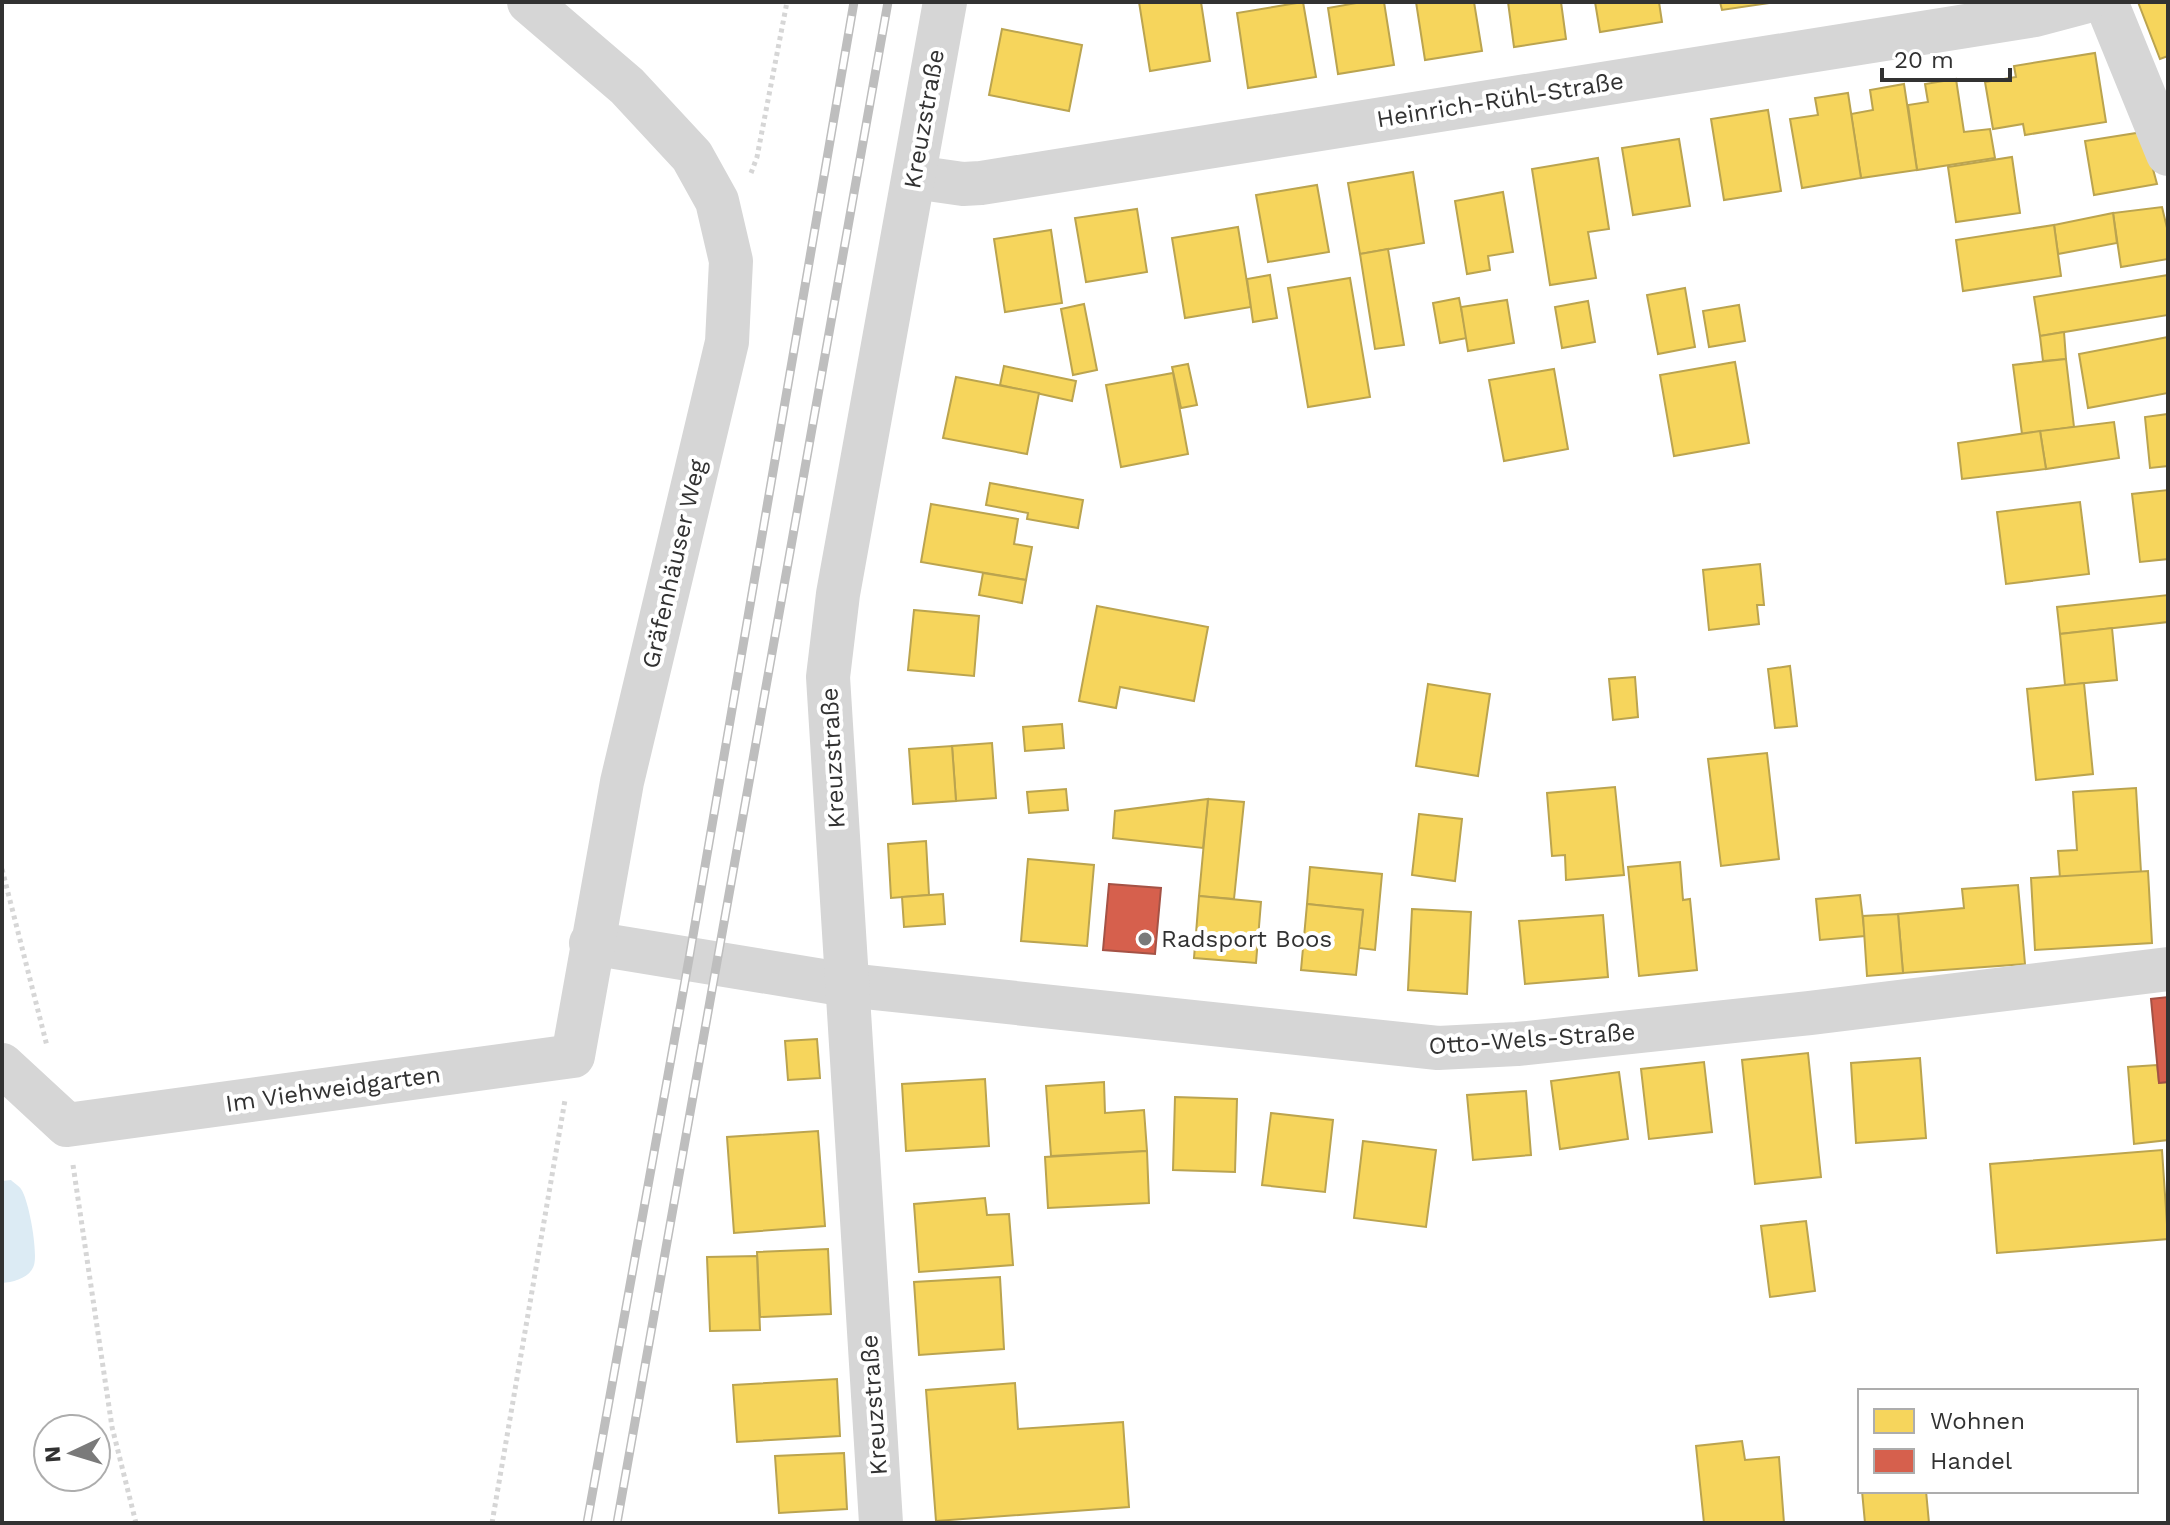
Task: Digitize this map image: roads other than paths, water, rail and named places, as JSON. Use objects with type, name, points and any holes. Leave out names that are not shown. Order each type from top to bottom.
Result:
[{"type":"street","name":"Gräfenhäuser Weg","points":[[529,2],[654,113],[692,156],[717,201],[731,261],[727,342],[622,782],[591,943]]},
{"type":"street","name":"Kreuzstraße","points":[[881,1523],[828,677],[831,637],[945,2]]},
{"type":"street","name":"Heinrich-Rühl-Straße","points":[[914,177],[963,184],[981,183],[2035,15],[2084,2]]},
{"type":"street","points":[[2106,2],[2168,154]]},
{"type":"street","points":[[591,943],[847,985]]},
{"type":"street","name":"Im Viehweidgarten","points":[[2,1065],[67,1125],[573,1056],[591,943]]},
{"type":"street","name":"Otto-Wels-Straße","points":[[847,985],[1438,1048],[2061,998],[2168,969]]},
{"type":"railway","points":[[587,1523],[689,959],[854,2]]},
{"type":"railway","points":[[617,1523],[888,2]]},
{"type":"place","name":"Radsport Boos","points":[[1145,939]]}]
